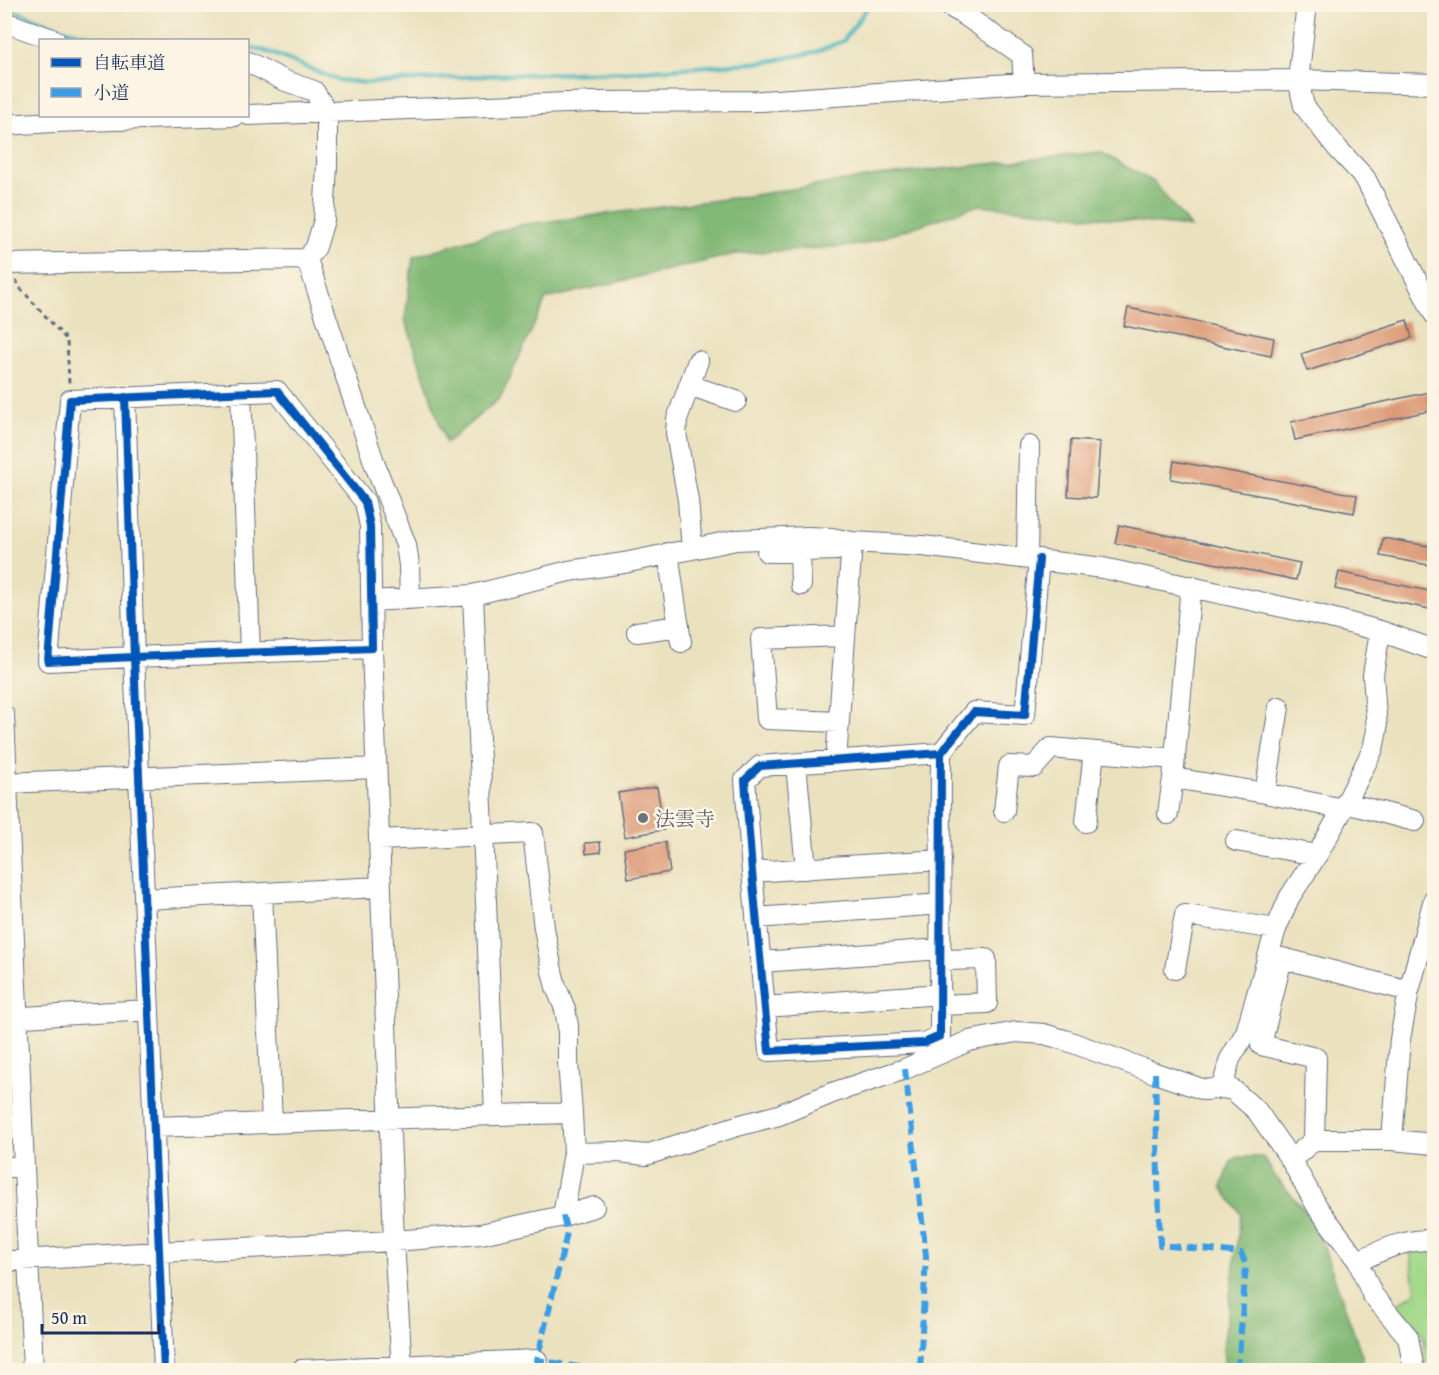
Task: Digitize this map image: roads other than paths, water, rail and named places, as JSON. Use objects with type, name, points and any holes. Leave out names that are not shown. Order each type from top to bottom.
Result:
[{"type":"street","points":[[946,4],[1022,55],[1024,82]]},
{"type":"street","points":[[1307,4],[1298,80],[1304,106],[1365,178],[1434,314]]},
{"type":"street","points":[[4,22],[52,39]]},
{"type":"street","points":[[249,63],[283,80],[314,91],[327,112],[324,220],[316,247],[307,259]]},
{"type":"street","points":[[249,115],[596,102],[762,101],[1024,82],[1298,80],[1434,84]]},
{"type":"street","points":[[4,125],[209,117]]},
{"type":"street","points":[[4,264],[307,259]]},
{"type":"street","points":[[307,259],[375,465],[406,545],[410,599]]},
{"type":"street","points":[[692,549],[688,500],[676,433],[677,418],[698,361]]},
{"type":"street","points":[[689,385],[736,401]]},
{"type":"street","points":[[372,648],[48,661],[70,400],[277,391],[365,502],[370,526],[380,887],[394,1242],[402,1368]]},
{"type":"street","points":[[241,392],[250,653]]},
{"type":"street","points":[[125,397],[164,1371]]},
{"type":"street","points":[[941,753],[760,766],[745,780],[770,1051],[924,1043],[940,1036],[941,753],[974,712],[1025,715],[1033,559],[1029,446]]},
{"type":"street","points":[[371,601],[473,595],[568,571],[736,540],[832,538],[852,546]]},
{"type":"street","points":[[836,761],[852,546]]},
{"type":"street","points":[[767,552],[852,546],[922,546],[1103,568],[1315,614],[1380,631],[1434,650]]},
{"type":"street","points":[[800,551],[801,585]]},
{"type":"street","points":[[637,632],[680,634],[668,553]]},
{"type":"street","points":[[1168,814],[1191,586]]},
{"type":"street","points":[[473,595],[495,1115]]},
{"type":"street","points":[[1222,1088],[1230,1059],[1246,1032],[1276,929],[1289,898],[1345,806],[1373,749],[1377,730],[1372,675],[1380,631]]},
{"type":"street","points":[[839,722],[767,719],[761,639],[845,636]]},
{"type":"street","points":[[1264,793],[1279,706]]},
{"type":"street","points":[[4,715],[11,1018],[24,1167],[33,1371]]},
{"type":"street","points":[[1004,811],[1009,766],[1034,766],[1051,748],[1095,752],[1174,768],[1264,793],[1415,820]]},
{"type":"street","points":[[1086,822],[1095,752]]},
{"type":"street","points":[[796,764],[806,869]]},
{"type":"street","points":[[6,783],[376,768]]},
{"type":"street","points":[[379,840],[533,833],[544,928],[552,971],[565,1009],[568,1026],[574,1153],[563,1216]]},
{"type":"street","points":[[1236,841],[1317,855]]},
{"type":"street","points":[[752,872],[941,860]]},
{"type":"street","points":[[144,898],[380,887]]},
{"type":"street","points":[[262,893],[272,1123]]},
{"type":"street","points":[[1392,1140],[1400,1038],[1409,991],[1434,899]]},
{"type":"street","points":[[756,918],[941,904]]},
{"type":"street","points":[[1175,969],[1185,915],[1276,929]]},
{"type":"street","points":[[761,962],[941,954],[986,959],[987,1003],[940,999],[765,1007]]},
{"type":"street","points":[[1314,1140],[1316,1058],[1261,1045],[1282,958],[1409,991]]},
{"type":"street","points":[[11,1018],[149,1010]]},
{"type":"street","points":[[574,1153],[618,1152],[646,1155],[736,1126],[780,1115],[832,1093],[905,1069],[969,1041],[1017,1032],[1044,1034],[1205,1090],[1222,1088],[1233,1090],[1257,1111],[1291,1160],[1318,1208],[1358,1261],[1372,1294],[1408,1337],[1414,1371]]},
{"type":"street","points":[[154,1127],[572,1113]]},
{"type":"street","points":[[1291,1160],[1314,1140],[1392,1140],[1434,1144]]},
{"type":"street","points":[[4,1167],[24,1167]]},
{"type":"street","points":[[4,1261],[394,1242],[481,1234],[594,1207]]},
{"type":"street","points":[[1358,1261],[1389,1246],[1434,1240]]},
{"type":"street","points":[[301,1371],[525,1364]]},
{"type":"waterway","points":[[249,47],[269,52],[338,80],[367,83],[498,75],[627,72],[766,62],[815,52],[843,41],[870,4]]},
{"type":"waterway","points":[[4,7],[66,30],[105,39]]},
{"type":"place","name":"法雲寺","points":[[643,818]]}]
